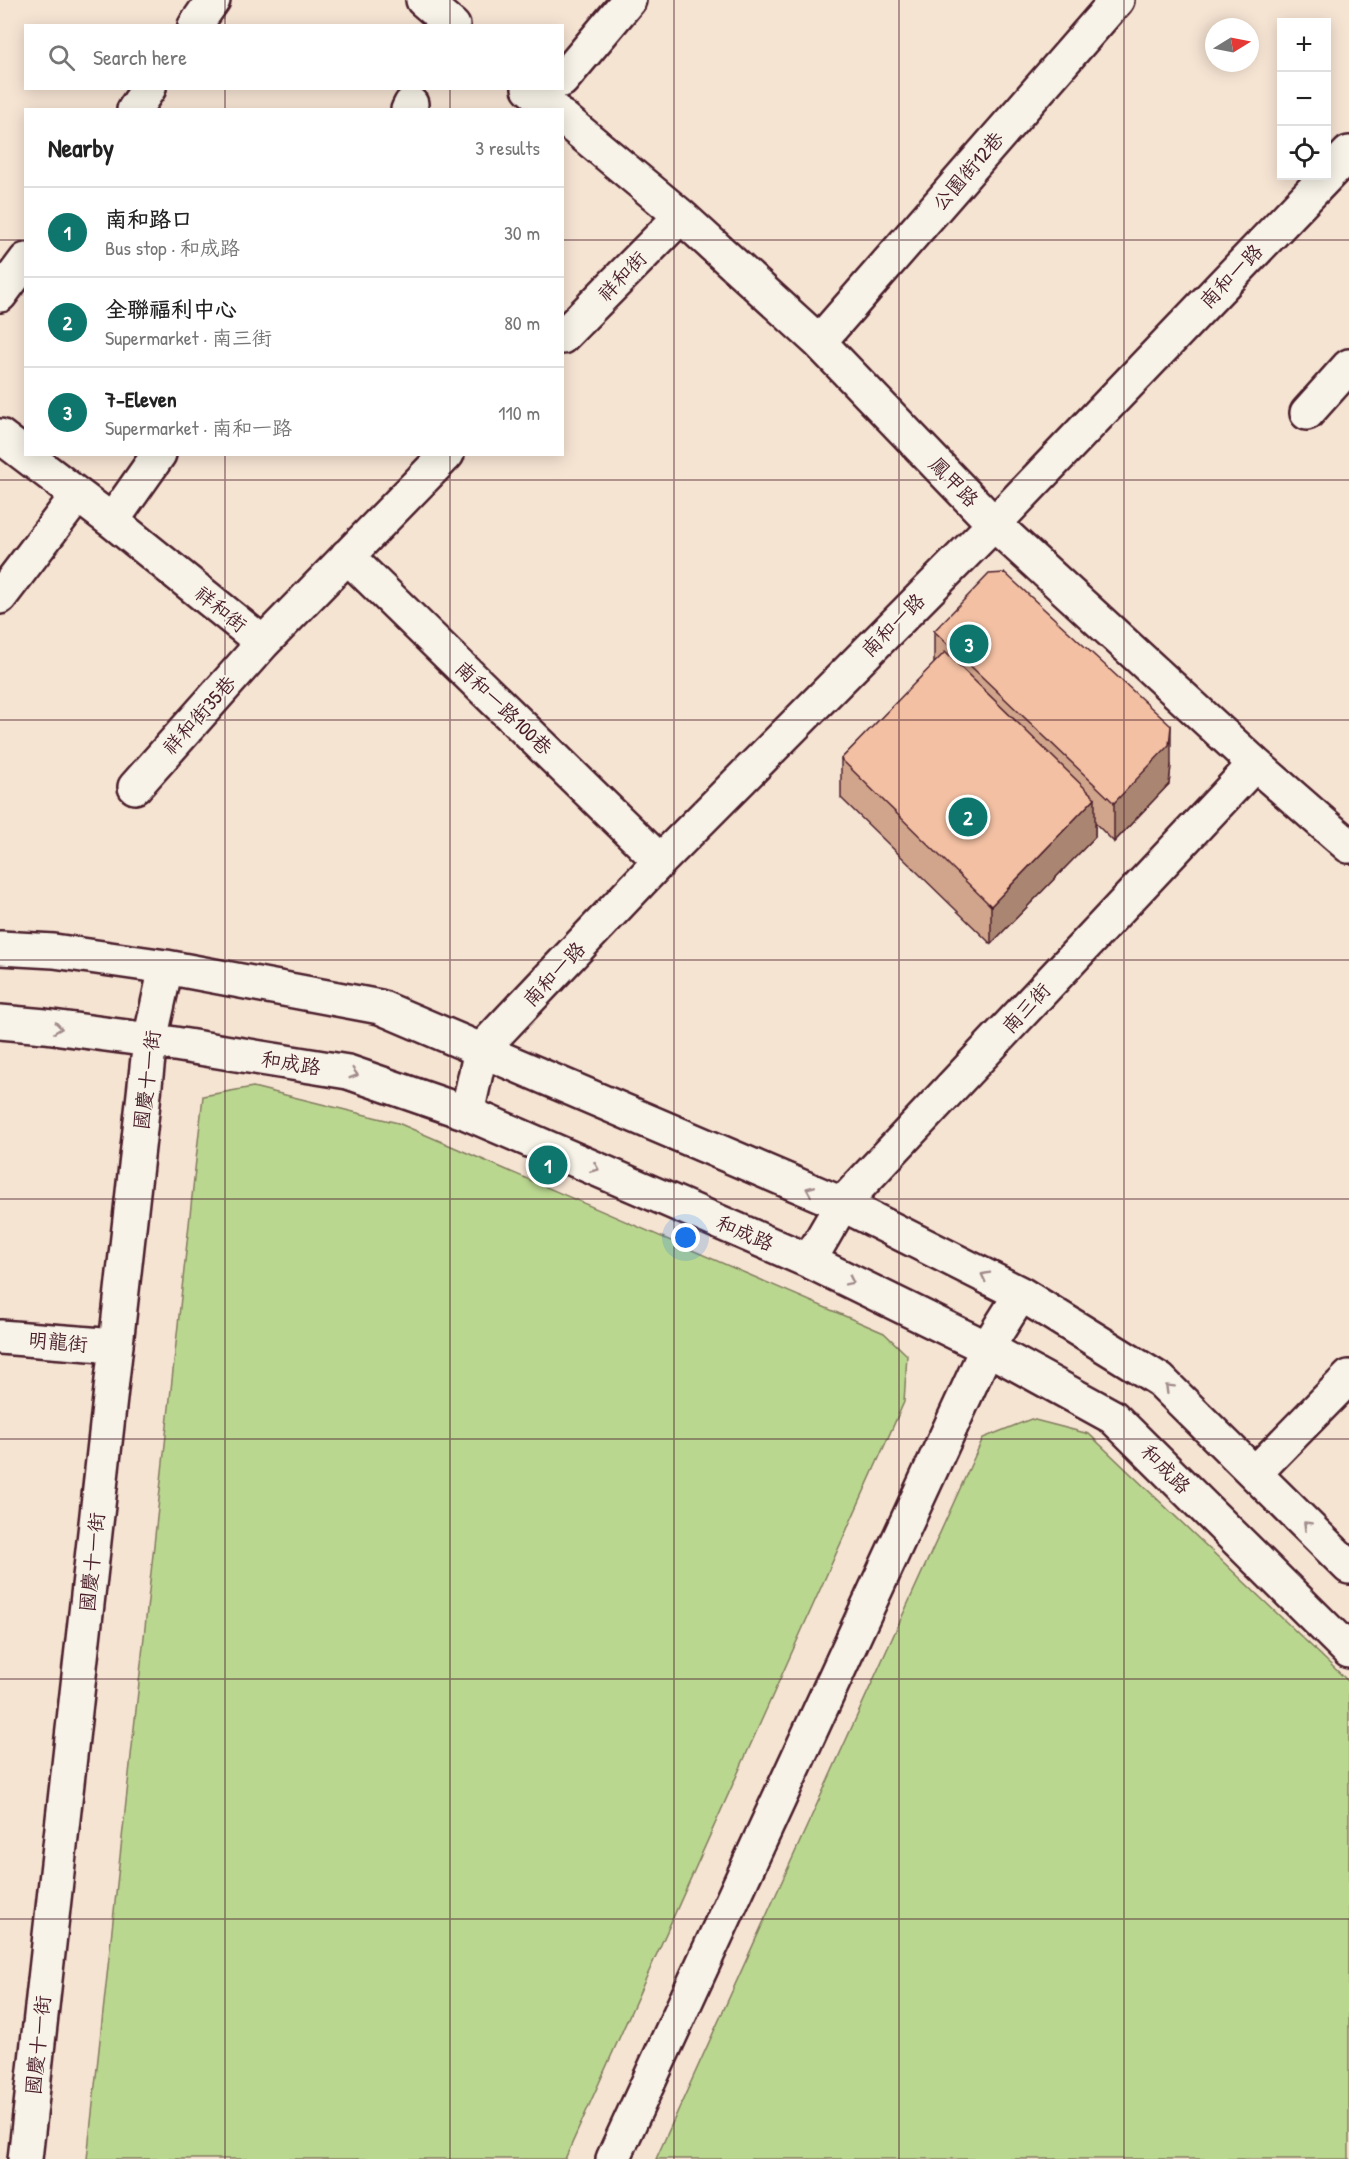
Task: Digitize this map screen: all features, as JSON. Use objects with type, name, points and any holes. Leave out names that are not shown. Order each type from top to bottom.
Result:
[{"type":"street","points":[[196,24],[213,0]]},
{"type":"street","points":[[423,0],[451,24]]},
{"type":"street","points":[[564,82],[629,0]]},
{"type":"street","name":"公園街12巷","points":[[819,342],[1117,0]]},
{"type":"street","points":[[135,108],[148,90]]},
{"type":"street","name":"鳳甲路","points":[[564,110],[819,342],[994,524],[1255,764],[1343,828]]},
{"type":"street","name":"南和一路","points":[[481,1050],[660,861],[994,524],[1349,153]]},
{"type":"street","name":"祥和街","points":[[564,335],[681,216]]},
{"type":"street","points":[[0,295],[24,263]]},
{"type":"street","points":[[1307,413],[1349,366]]},
{"type":"street","name":"祥和街","points":[[0,436],[24,455]]},
{"type":"street","name":"祥和街","points":[[26,456],[263,642],[445,456]]},
{"type":"street","points":[[111,521],[158,456]]},
{"type":"street","points":[[0,597],[77,496]]},
{"type":"street","name":"南和一路100巷","points":[[347,556],[660,861]]},
{"type":"street","name":"祥和街35巷","points":[[135,787],[263,642]]},
{"type":"street","name":"南三街","points":[[809,1261],[842,1204],[1255,764]]},
{"type":"street","points":[[0,948],[54,951],[166,967],[380,1007],[842,1204],[1021,1294],[1160,1380],[1349,1567]]},
{"type":"street","name":"國慶十一街","points":[[25,2159],[150,1040],[166,967]]},
{"type":"street","name":"和成路","points":[[0,1022],[150,1040],[348,1072],[467,1113],[809,1261],[987,1348],[1113,1417],[1349,1651]]},
{"type":"street","points":[[467,1113],[481,1050]]},
{"type":"street","points":[[613,2159],[987,1348],[1021,1294]]},
{"type":"street","name":"明龍街","points":[[0,1337],[116,1346]]},
{"type":"street","points":[[1255,1473],[1349,1377]]},
{"type":"green space","points":[[253,1087],[398,1123],[884,1333],[907,1355],[904,1402],[565,2159],[87,2159],[203,1096]]},
{"type":"green space","points":[[1031,1419],[1089,1434],[1349,1682],[1349,2159],[656,2159],[983,1438]]},
{"type":"building","points":[[1005,573],[1171,726],[1169,745],[1114,803],[934,631],[989,574]]},
{"type":"building","points":[[945,652],[1095,798],[991,906],[841,759]]},
{"type":"place","name":"7-Eleven","points":[[969,644]]},
{"type":"place","name":"全聯福利中心","points":[[968,817]]},
{"type":"place","name":"南和路口","points":[[548,1165]]}]
